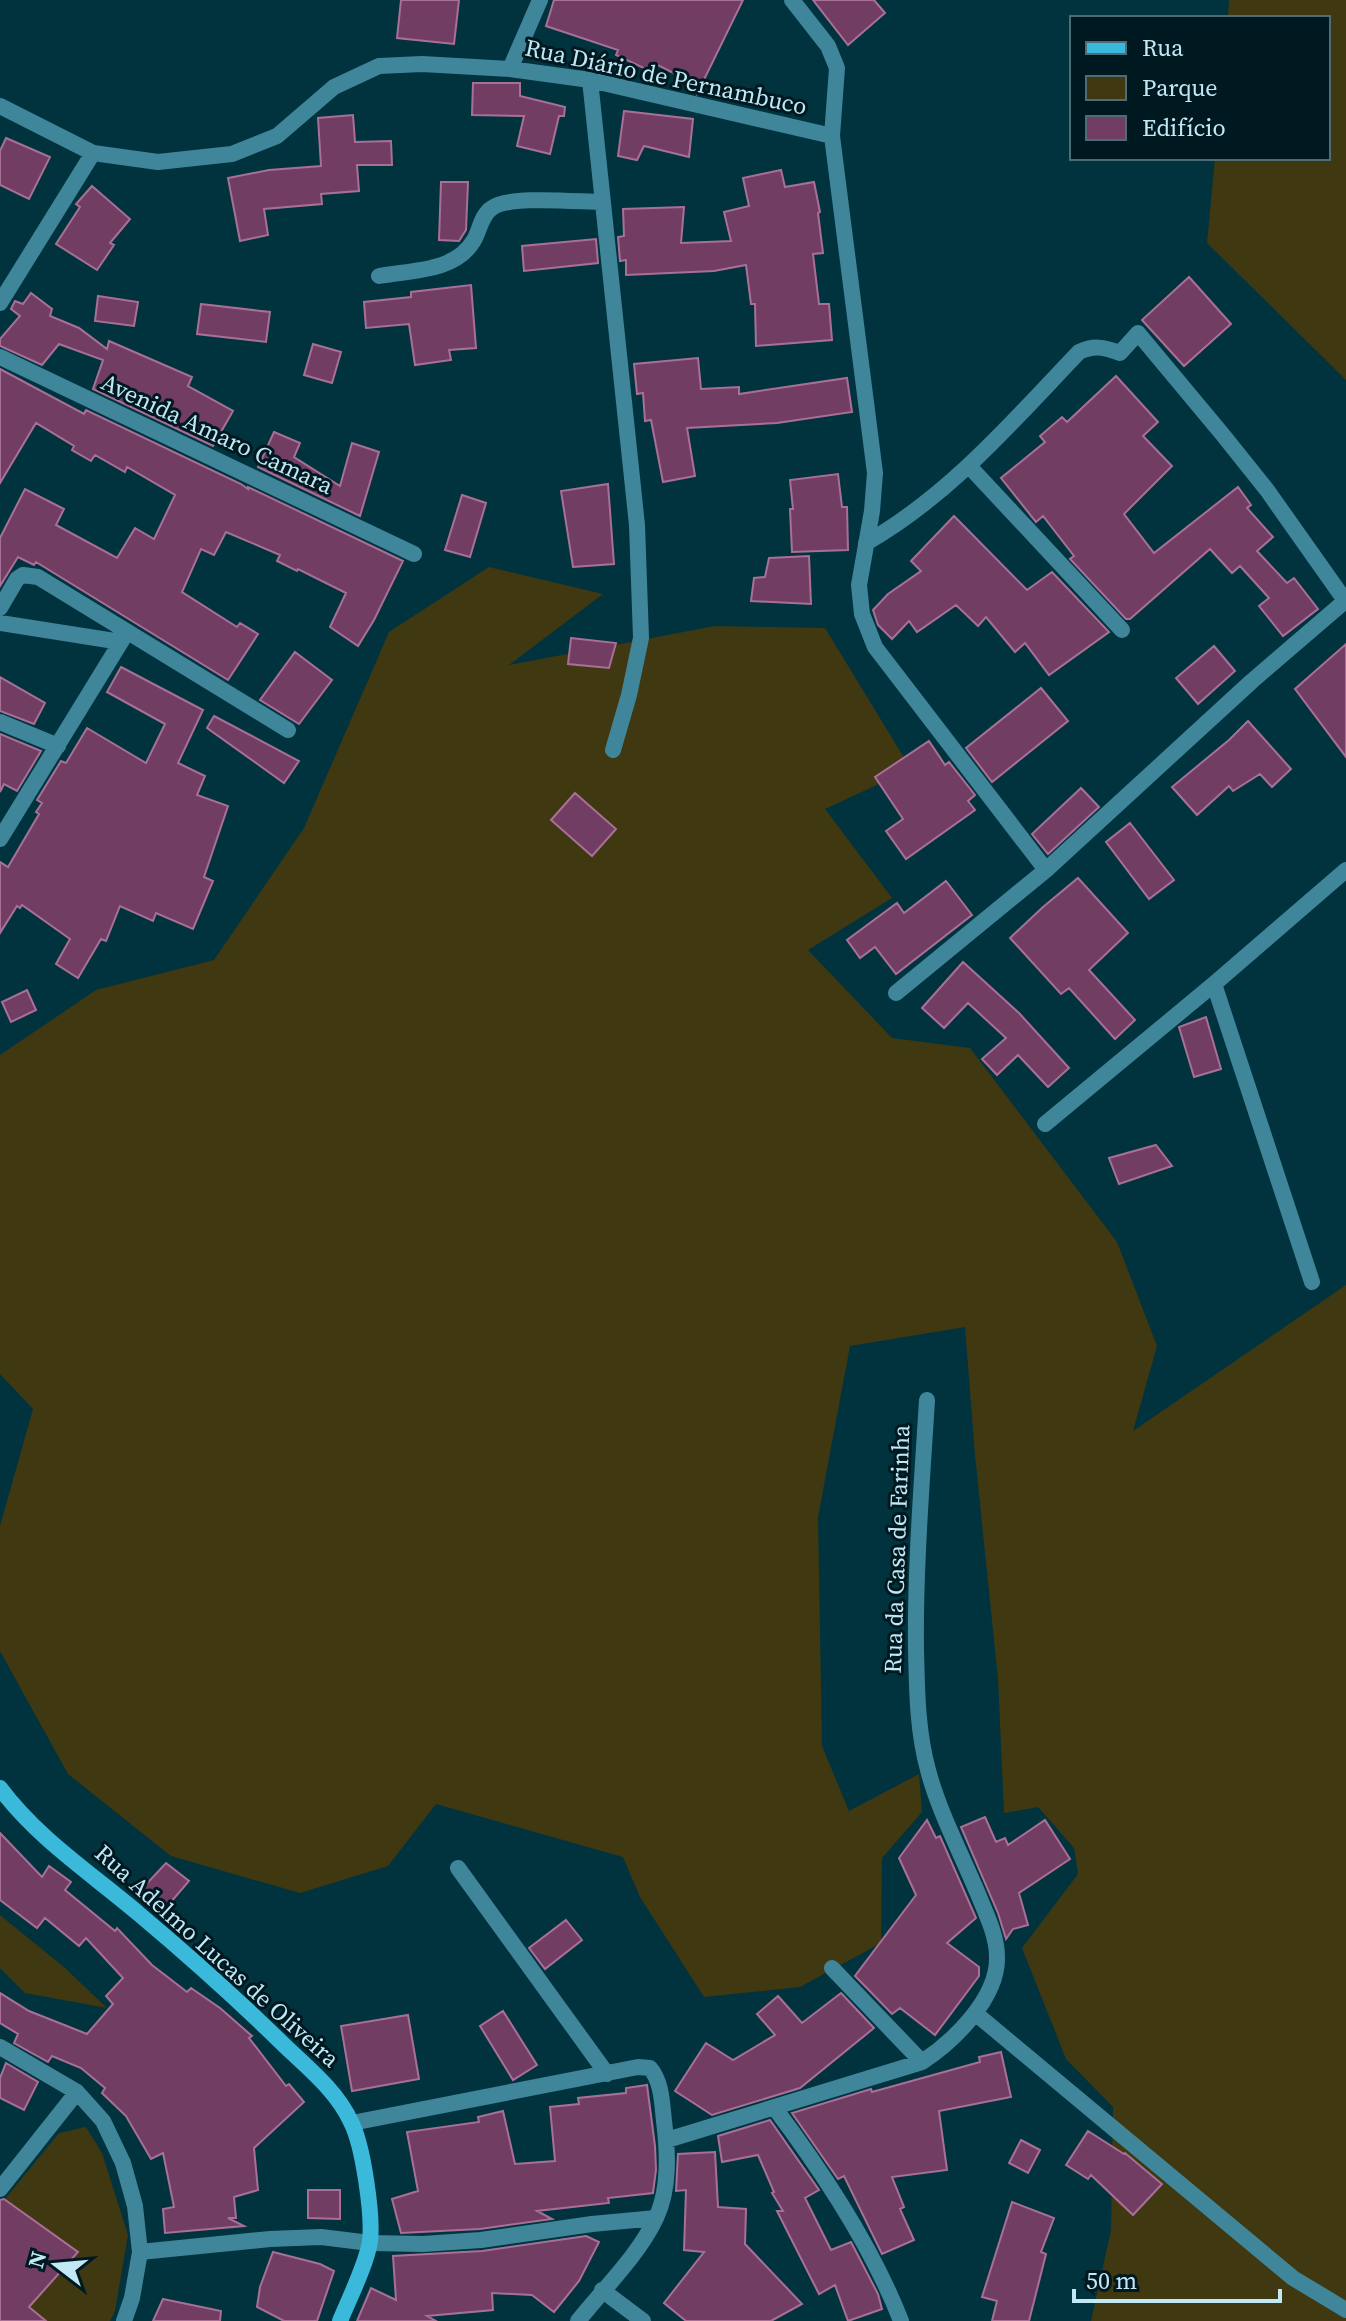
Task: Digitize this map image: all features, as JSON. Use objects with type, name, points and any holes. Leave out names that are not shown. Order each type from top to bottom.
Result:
[{"type":"street","points":[[510,69],[540,0]]},
{"type":"street","points":[[792,0],[828,46],[837,68],[832,136],[875,473],[872,511],[859,585],[862,614],[875,647],[1046,870]]},
{"type":"street","name":"Rua Diário de Pernambuco","points":[[0,106],[93,153],[158,162],[232,154],[277,136],[334,87],[379,66],[422,64],[510,69],[590,80],[832,136]]},
{"type":"street","points":[[590,80],[637,525],[641,638],[613,750]]},
{"type":"street","points":[[0,303],[93,153]]},
{"type":"street","points":[[379,276],[457,260],[474,240],[483,218],[492,207],[510,201],[603,202]]},
{"type":"street","points":[[866,543],[915,512],[969,466],[1079,352],[1091,347],[1120,353],[1138,333],[1267,490],[1346,602],[1252,681],[1046,870],[896,993]]},
{"type":"street","name":"Avenida Amaro Camara","points":[[0,357],[414,554]]},
{"type":"street","points":[[969,466],[1122,630]]},
{"type":"street","points":[[0,608],[17,579],[29,574],[38,577],[124,637],[288,730]]},
{"type":"street","points":[[0,623],[124,637]]},
{"type":"street","points":[[0,839],[124,637]]},
{"type":"street","points":[[0,722],[58,746]]},
{"type":"street","points":[[1045,1124],[1346,870]]},
{"type":"street","points":[[1214,984],[1312,1282]]},
{"type":"street","name":"Rua da Casa de Farinha","points":[[667,2140],[922,2062],[938,2052],[975,2013],[994,1979],[997,1957],[993,1928],[936,1794],[923,1745],[917,1694],[915,1586],[927,1400]]},
{"type":"street","name":"Rua Adelmo Lucas de Oliveira","points":[[0,1788],[55,1845],[139,1913],[245,2006],[333,2093],[352,2123],[362,2160],[370,2243],[340,2321]]},
{"type":"street","points":[[458,1868],[607,2074]]},
{"type":"street","points":[[832,1968],[922,2062]]},
{"type":"street","points":[[975,2013],[1293,2278],[1346,2310]]},
{"type":"street","points":[[0,2047],[77,2092],[103,2121],[123,2163],[135,2206],[140,2252],[132,2298],[124,2321]]},
{"type":"street","points":[[352,2123],[638,2067],[650,2068],[659,2085],[667,2140],[662,2203],[639,2246],[578,2321]]},
{"type":"street","points":[[0,2189],[77,2092]]},
{"type":"street","points":[[774,2107],[803,2145],[885,2279],[901,2321]]},
{"type":"street","points":[[140,2252],[321,2237],[370,2243],[423,2244],[481,2240],[656,2218]]},
{"type":"street","points":[[602,2290],[643,2321]]},
{"type":"green space","points":[[1229,0],[1346,0],[1346,380],[1207,243],[1215,160],[1330,160],[1330,16],[1228,16]]},
{"type":"green space","points":[[489,567],[603,594],[509,665],[715,626],[825,628],[911,769],[825,809],[892,898],[808,950],[892,1038],[970,1048],[1117,1242],[1157,1346],[1133,1431],[1346,1285],[1346,2321],[1091,2321],[1111,2230],[1113,2107],[1066,2059],[1022,1948],[1078,1874],[1074,1848],[1038,1807],[1004,1813],[998,1679],[965,1327],[850,1346],[818,1517],[822,1746],[849,1811],[919,1774],[922,1812],[882,1858],[881,1943],[800,1987],[704,1997],[640,1897],[623,1857],[436,1804],[388,1866],[300,1893],[171,1856],[68,1774],[0,1651],[0,1526],[33,1409],[0,1374],[0,1055],[96,990],[214,960],[304,828],[389,632]]},
{"type":"green space","points":[[0,1915],[65,1968],[107,2008],[25,1993],[0,1968]]},
{"type":"green space","points":[[86,2127],[102,2153],[128,2235],[115,2311],[110,2321],[0,2321],[0,2205],[59,2133]]},
{"type":"building","points":[[401,0],[459,0],[454,44],[397,38]]},
{"type":"building","points":[[554,0],[743,0],[697,94],[693,83],[656,64],[652,72],[616,55],[618,50],[546,26]]},
{"type":"building","points":[[813,0],[874,0],[885,13],[848,45]]},
{"type":"building","points":[[473,83],[520,83],[520,96],[565,107],[564,116],[559,116],[550,154],[517,146],[524,116],[472,115]]},
{"type":"building","points":[[624,111],[693,119],[689,157],[644,146],[637,160],[618,156]]},
{"type":"building","points":[[353,115],[355,142],[391,141],[392,165],[357,165],[359,191],[321,194],[322,204],[264,209],[268,235],[240,241],[228,178],[269,170],[321,166],[318,118]]},
{"type":"building","points":[[6,138],[50,157],[29,199],[0,185],[0,151]]},
{"type":"building","points":[[781,170],[785,187],[814,182],[823,253],[813,254],[819,304],[829,304],[832,340],[756,346],[755,304],[751,304],[746,265],[714,271],[626,275],[626,260],[620,261],[618,237],[624,236],[623,209],[684,207],[681,243],[731,241],[724,212],[749,206],[743,178]]},
{"type":"building","points":[[441,182],[468,182],[466,230],[459,241],[439,240]]},
{"type":"building","points":[[92,186],[130,219],[110,243],[114,245],[97,270],[56,244],[80,207],[76,204]]},
{"type":"building","points":[[596,239],[598,263],[524,271],[522,246]]},
{"type":"building","points":[[1189,277],[1231,324],[1184,366],[1142,320]]},
{"type":"building","points":[[471,285],[476,348],[449,350],[451,360],[415,365],[409,324],[366,328],[364,302],[411,297],[411,292]]},
{"type":"building","points":[[31,293],[52,309],[50,316],[79,328],[107,349],[109,341],[192,377],[188,386],[233,411],[213,446],[93,389],[103,360],[59,344],[42,365],[0,346],[0,339],[20,316],[11,309],[15,301],[23,304]]},
{"type":"building","points":[[98,296],[138,302],[134,326],[95,321]]},
{"type":"building","points":[[201,304],[270,312],[266,342],[197,334]]},
{"type":"building","points":[[313,344],[341,352],[332,383],[304,375]]},
{"type":"building","points":[[698,358],[701,389],[739,387],[739,394],[847,378],[852,412],[777,423],[687,428],[695,476],[663,482],[651,420],[645,421],[643,393],[637,394],[634,364]]},
{"type":"building","points":[[0,369],[84,414],[86,410],[403,561],[358,646],[330,627],[346,593],[277,561],[280,555],[226,532],[214,555],[201,549],[182,592],[237,627],[240,623],[258,634],[228,680],[36,562],[34,565],[18,557],[0,586],[0,538],[25,489],[64,509],[56,525],[117,558],[135,528],[154,539],[175,495],[127,467],[125,472],[95,455],[91,461],[72,450],[74,446],[36,423],[0,483]]},
{"type":"building","points":[[1116,376],[1158,422],[1143,436],[1172,466],[1124,514],[1154,553],[1238,487],[1251,505],[1247,508],[1273,537],[1257,551],[1287,583],[1294,578],[1318,609],[1283,636],[1259,606],[1269,598],[1240,566],[1232,573],[1210,549],[1130,619],[1126,619],[1070,559],[1074,556],[1043,516],[1036,522],[1001,478],[1045,442],[1040,436],[1062,417],[1067,422]]},
{"type":"building","points":[[274,432],[300,443],[294,457],[340,486],[352,443],[379,452],[360,516],[258,467]]},
{"type":"building","points":[[838,474],[842,507],[847,507],[848,550],[792,552],[790,480]]},
{"type":"building","points":[[608,484],[614,564],[573,567],[561,491]]},
{"type":"building","points":[[462,495],[486,503],[470,557],[445,550]]},
{"type":"building","points":[[954,516],[1027,590],[1052,572],[1109,632],[1049,675],[1025,643],[1015,652],[986,617],[978,626],[956,605],[917,632],[909,621],[892,639],[878,625],[873,610],[888,594],[921,571],[911,561]]},
{"type":"building","points":[[809,556],[811,604],[751,601],[754,578],[765,577],[769,558]]},
{"type":"building","points":[[571,638],[616,643],[609,668],[568,664]]},
{"type":"building","points":[[1346,644],[1346,757],[1295,689]]},
{"type":"building","points":[[1214,646],[1235,671],[1198,704],[1176,678]]},
{"type":"building","points":[[295,652],[332,680],[299,724],[260,700]]},
{"type":"building","points":[[121,667],[203,710],[178,763],[205,776],[197,795],[228,806],[204,877],[213,881],[193,929],[156,913],[153,921],[120,906],[106,941],[101,939],[78,978],[56,964],[70,939],[22,905],[20,908],[17,906],[0,933],[0,862],[8,867],[39,814],[36,812],[42,803],[37,800],[61,761],[66,763],[87,728],[146,763],[165,724],[107,692]]},
{"type":"building","points":[[0,677],[45,703],[34,724],[0,711]]},
{"type":"building","points":[[1041,688],[1068,721],[992,782],[966,748]]},
{"type":"building","points":[[214,716],[299,761],[284,783],[207,728]]},
{"type":"building","points":[[1248,721],[1291,769],[1272,787],[1260,774],[1233,791],[1229,786],[1197,815],[1172,787]]},
{"type":"building","points":[[0,734],[41,751],[17,791],[4,784],[0,792]]},
{"type":"building","points":[[929,741],[945,765],[949,762],[975,795],[968,801],[975,810],[906,859],[886,831],[903,819],[875,777]]},
{"type":"building","points":[[1081,788],[1099,807],[1048,854],[1032,834]]},
{"type":"building","points":[[575,793],[616,829],[592,856],[551,820]]},
{"type":"building","points":[[1130,823],[1174,880],[1149,899],[1106,842]]},
{"type":"building","points":[[1078,878],[1128,933],[1089,970],[1135,1020],[1115,1039],[1069,988],[1061,994],[1010,938]]},
{"type":"building","points":[[946,881],[972,915],[896,974],[875,947],[860,958],[847,940],[897,903],[904,913]]},
{"type":"building","points":[[963,962],[1019,1013],[1069,1068],[1048,1087],[1018,1055],[997,1075],[982,1059],[1006,1038],[968,1003],[944,1028],[922,1008]]},
{"type":"building","points":[[27,990],[36,1010],[11,1022],[2,1002]]},
{"type":"building","points":[[1206,1017],[1221,1069],[1194,1077],[1179,1027]]},
{"type":"building","points":[[1156,1145],[1172,1166],[1119,1184],[1109,1158]]},
{"type":"building","points":[[985,1817],[996,1842],[1005,1838],[1008,1845],[1045,1820],[1070,1859],[1019,1893],[1028,1925],[1013,1929],[1006,1939],[961,1827]]},
{"type":"building","points":[[927,1820],[936,1838],[940,1836],[976,1918],[947,1943],[979,1967],[979,1976],[935,2035],[900,2008],[892,2014],[855,1976],[916,1895],[899,1858]]},
{"type":"building","points":[[0,1833],[42,1877],[49,1866],[71,1882],[65,1890],[115,1931],[117,1928],[152,1965],[187,1992],[191,1988],[220,2008],[252,2036],[249,2038],[286,2086],[289,2084],[304,2102],[254,2148],[258,2190],[234,2197],[236,2218],[228,2218],[244,2226],[165,2233],[163,2209],[174,2207],[163,2153],[151,2159],[126,2116],[102,2093],[105,2088],[81,2068],[52,2056],[48,2062],[14,2043],[18,2034],[0,2023],[0,1993],[29,2011],[87,2034],[113,2004],[106,1996],[123,1978],[86,1938],[79,1946],[45,1918],[37,1928],[0,1900]]},
{"type":"building","points":[[166,1863],[189,1881],[165,1909],[157,1909],[137,1894]]},
{"type":"building","points":[[566,1920],[582,1940],[545,1969],[529,1948]]},
{"type":"building","points":[[841,1993],[874,2028],[800,2088],[712,2115],[675,2091],[706,2043],[733,2060],[775,2035],[757,2014],[778,1996],[802,2023]]},
{"type":"building","points":[[503,2011],[537,2065],[513,2080],[480,2026]]},
{"type":"building","points":[[408,2015],[419,2079],[352,2091],[341,2026]]},
{"type":"building","points":[[1001,2052],[1011,2097],[939,2111],[947,2170],[892,2177],[904,2207],[900,2209],[914,2240],[882,2254],[844,2176],[838,2179],[792,2113],[871,2089],[872,2092],[980,2062],[979,2057]]},
{"type":"building","points":[[6,2063],[38,2082],[24,2110],[0,2098],[0,2078]]},
{"type":"building","points":[[647,2085],[655,2146],[653,2193],[608,2198],[609,2203],[537,2211],[552,2219],[480,2229],[401,2233],[392,2199],[418,2191],[407,2132],[479,2122],[478,2117],[503,2111],[515,2164],[555,2161],[550,2107],[579,2104],[578,2098],[626,2093],[626,2088]]},
{"type":"building","points":[[770,2120],[819,2190],[805,2198],[831,2250],[851,2242],[878,2294],[882,2309],[848,2321],[835,2285],[819,2294],[777,2211],[783,2211],[772,2193],[758,2155],[722,2162],[718,2136]]},
{"type":"building","points":[[1088,2131],[1125,2153],[1162,2184],[1133,2215],[1091,2175],[1088,2179],[1066,2165]]},
{"type":"building","points":[[1021,2140],[1040,2150],[1028,2173],[1009,2163]]},
{"type":"building","points":[[715,2152],[718,2207],[746,2209],[745,2244],[802,2304],[771,2321],[686,2321],[664,2303],[704,2252],[684,2250],[686,2190],[676,2191],[678,2154]]},
{"type":"building","points":[[308,2190],[340,2190],[340,2219],[308,2218]]},
{"type":"building","points":[[4,2199],[78,2252],[29,2307],[46,2321],[0,2321],[0,2200]]},
{"type":"building","points":[[1012,2202],[1054,2218],[1041,2252],[1046,2254],[1029,2321],[992,2321],[997,2301],[982,2297]]},
{"type":"building","points":[[586,2236],[599,2242],[579,2281],[554,2312],[532,2295],[492,2293],[493,2310],[427,2316],[436,2321],[357,2321],[371,2288],[396,2300],[393,2256],[482,2251]]},
{"type":"building","points":[[273,2252],[320,2264],[334,2271],[317,2321],[284,2321],[257,2307],[260,2287]]},
{"type":"building","points":[[163,2299],[221,2311],[220,2321],[153,2321]]}]
